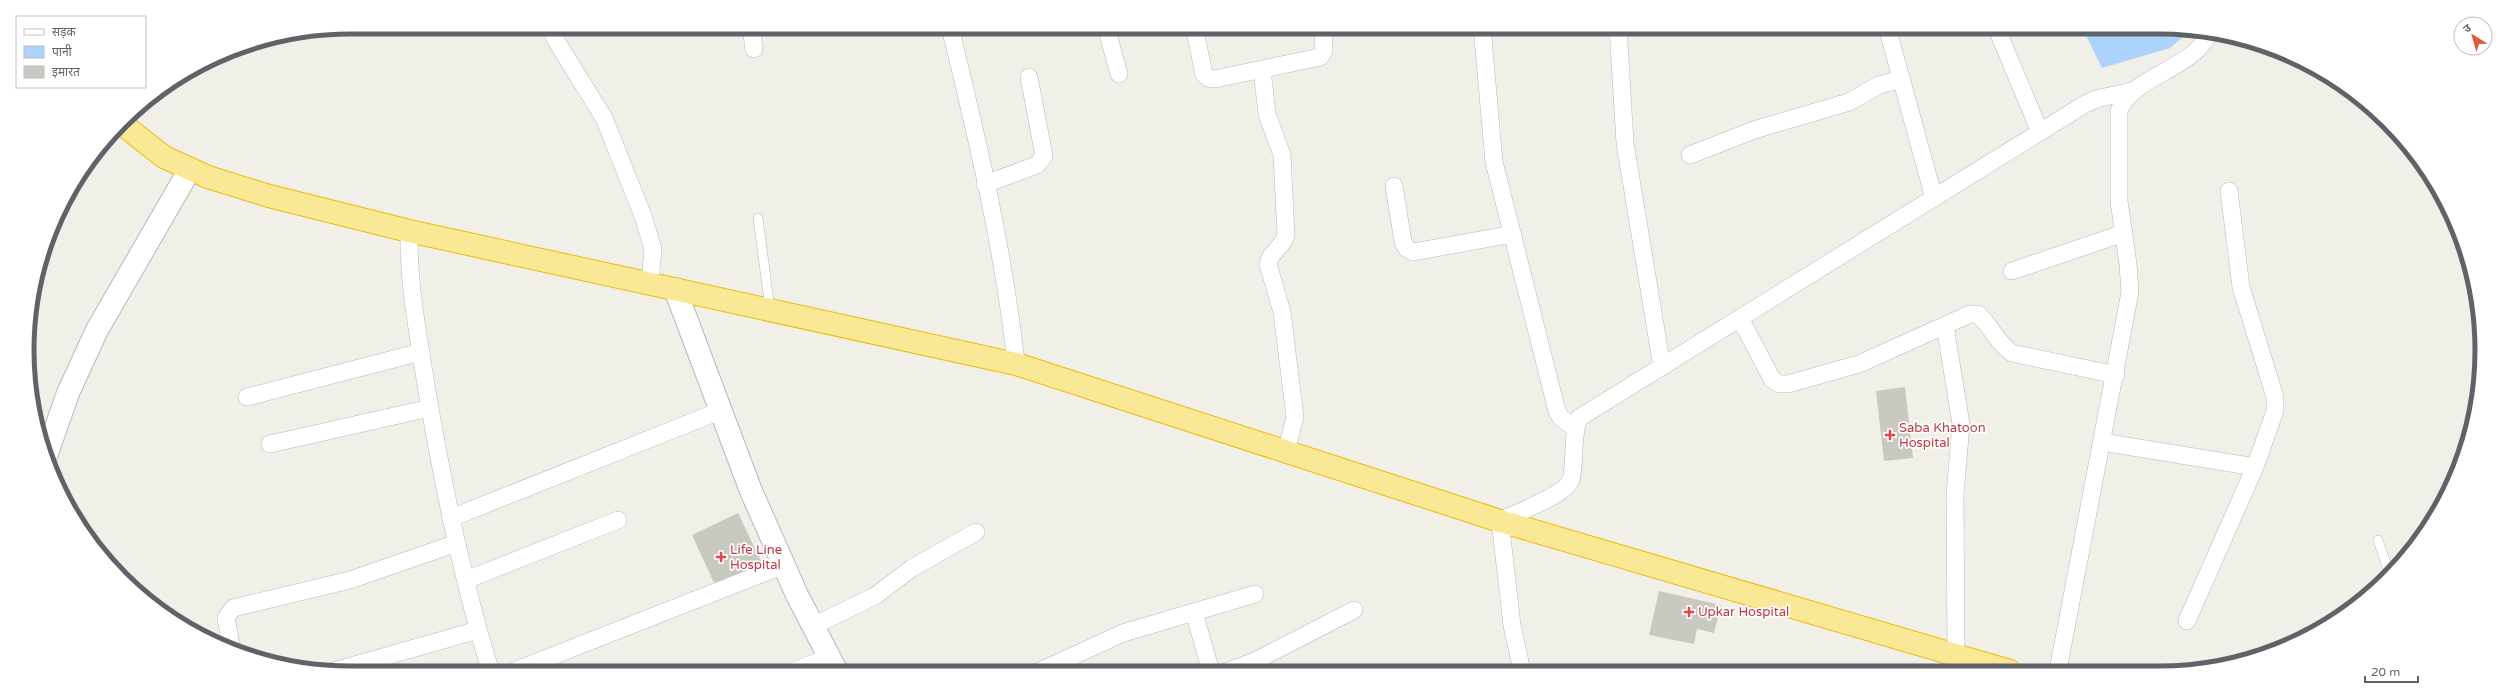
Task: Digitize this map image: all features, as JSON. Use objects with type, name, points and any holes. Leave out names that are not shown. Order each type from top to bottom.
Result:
[{"type":"highway","points":[[126,128],[164,157],[208,177],[269,196],[409,231],[1016,364],[1500,521],[1996,666]]},
{"type":"street","points":[[553,34],[604,118],[643,216],[653,248],[650,284]]},
{"type":"street","points":[[752,34],[754,49]]},
{"type":"street","points":[[952,34],[985,184],[1010,309],[1016,364]]},
{"type":"street","points":[[1108,34],[1119,74]]},
{"type":"street","points":[[1195,34],[1204,74],[1208,78],[1215,79],[1320,57],[1324,51],[1323,34]]},
{"type":"street","points":[[1483,34],[1492,122],[1493,157],[1557,411],[1561,418],[1575,428]]},
{"type":"street","points":[[1618,34],[1626,143],[1662,366]]},
{"type":"street","points":[[1889,34],[1934,198]]},
{"type":"street","points":[[1999,34],[2040,132]]},
{"type":"street","points":[[2059,666],[2116,375],[2130,292],[2119,201],[2119,111],[2123,102],[2136,90],[2190,57],[2205,38]]},
{"type":"street","points":[[1262,70],[1268,114],[1282,155],[1286,235],[1284,242],[1269,257],[1268,264],[1282,312],[1295,417],[1286,452]]},
{"type":"street","points":[[985,184],[1042,162],[1044,156],[1029,77]]},
{"type":"street","points":[[1690,156],[1754,130],[1849,102],[1879,85],[1901,79]]},
{"type":"street","points":[[1521,666],[1512,625],[1500,521],[1561,491],[1570,482],[1575,428],[1579,418],[2040,132],[2096,99],[2136,90]]},
{"type":"street","points":[[49,446],[68,393],[97,330],[190,169]]},
{"type":"street","points":[[1394,186],[1403,242],[1407,249],[1413,252],[1513,234]]},
{"type":"street","points":[[2187,621],[2255,467],[2275,411],[2275,397],[2241,287],[2229,191]]},
{"type":"street","points":[[409,231],[410,284],[430,408],[451,518],[478,630],[489,666]]},
{"type":"street","points":[[2012,271],[2124,233]]},
{"type":"street","points":[[676,289],[751,491],[784,565],[833,665]]},
{"type":"street","points":[[1740,318],[1772,379],[1779,384],[1788,384],[1859,364],[1970,314],[1978,314],[2001,346],[2012,353],[2116,375]]},
{"type":"street","points":[[1945,326],[1962,424],[1955,495],[1956,654]]},
{"type":"street","points":[[247,397],[421,352]]},
{"type":"street","points":[[270,444],[430,408]]},
{"type":"street","points":[[451,518],[722,410]]},
{"type":"street","points":[[2102,442],[2255,467]]},
{"type":"street","points":[[466,580],[618,520]]},
{"type":"street","points":[[813,626],[875,596],[912,568],[976,532]]},
{"type":"street","points":[[231,643],[226,618],[233,608],[350,580],[457,543]]},
{"type":"street","points":[[527,666],[784,565]]},
{"type":"street","points":[[1051,666],[1123,633],[1255,594]]},
{"type":"street","points":[[1242,666],[1255,661],[1354,610]]},
{"type":"street","points":[[1194,612],[1209,666]]},
{"type":"street","points":[[352,666],[478,630]]},
{"type":"lane","points":[[758,218],[770,311]]},
{"type":"lane","points":[[2378,540],[2387,568]]},
{"type":"water","points":[[2085,34],[2185,35],[2170,48],[2102,68]]},
{"type":"building","points":[[1905,387],[1913,458],[1884,461],[1876,391]]},
{"type":"building","points":[[738,513],[762,563],[715,585],[692,535]]},
{"type":"building","points":[[1659,591],[1721,605],[1714,633],[1697,629],[1694,644],[1649,635]]},
{"type":"place","name":"Saba Khatoon Hospital","points":[[1890,435]]},
{"type":"place","name":"Life Line Hospital","points":[[721,557]]},
{"type":"place","name":"Upkar Hospital","points":[[1689,612]]}]
